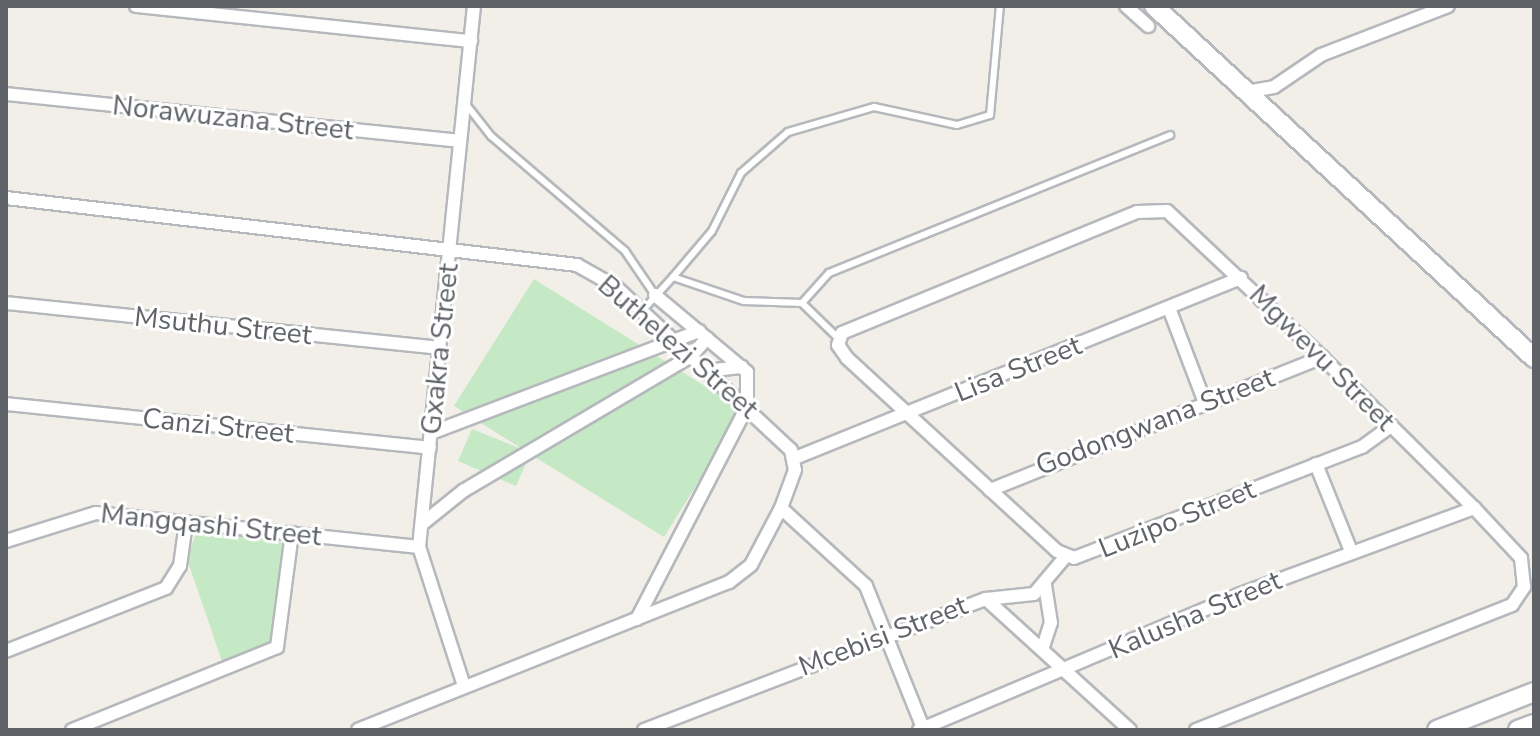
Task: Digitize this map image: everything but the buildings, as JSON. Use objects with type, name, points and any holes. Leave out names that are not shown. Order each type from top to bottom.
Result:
[{"type":"main road","points":[[1154,6],[1534,358]]},
{"type":"main road","points":[[1437,730],[1534,692]]},
{"type":"main road","points":[[1518,730],[1534,724]]},
{"type":"street","points":[[136,6],[471,41]]},
{"type":"street","name":"Gxakra Street","points":[[464,686],[419,547],[474,6]]},
{"type":"street","points":[[1126,6],[1148,26]]},
{"type":"street","points":[[1246,92],[1274,87],[1321,55],[1448,6]]},
{"type":"street","name":"Norawuzana Street","points":[[6,94],[460,141]]},
{"type":"street","name":"Buthelezi Street","points":[[6,198],[450,247],[577,265],[642,311],[747,407],[795,458]]},
{"type":"street","name":"Mgwevu Street","points":[[839,339],[858,323],[1151,208],[1175,216],[1474,508],[1525,568],[1524,587],[1512,605],[1196,730]]},
{"type":"street","name":"Lisa Street","points":[[795,458],[1241,278]]},
{"type":"street","points":[[637,619],[747,407],[742,367],[655,295]]},
{"type":"street","name":"Msuthu Street","points":[[6,303],[440,348]]},
{"type":"street","points":[[1169,308],[1205,403]]},
{"type":"street","points":[[431,433],[672,339],[703,335]]},
{"type":"street","points":[[422,524],[463,491],[691,356],[703,335]]},
{"type":"street","points":[[839,339],[847,358],[909,413]]},
{"type":"street","name":"Godongwana Street","points":[[990,490],[1322,357]]},
{"type":"street","points":[[707,371],[742,367]]},
{"type":"street","name":"Canzi Street","points":[[6,404],[430,448]]},
{"type":"street","name":"Luzipo Street","points":[[909,413],[1066,556],[1084,556],[1370,443],[1391,426]]},
{"type":"street","points":[[358,730],[637,619],[741,574],[781,508],[795,458]]},
{"type":"street","points":[[1316,464],[1351,551]]},
{"type":"street","points":[[781,508],[862,581],[887,634],[921,729]]},
{"type":"street","name":"Kalusha Street","points":[[921,729],[1351,551],[1474,508]]},
{"type":"street","name":"Mangqashi Street","points":[[6,541],[87,513],[419,547]]},
{"type":"street","points":[[6,651],[166,588],[180,566],[186,523]]},
{"type":"street","points":[[72,730],[277,647],[292,533]]},
{"type":"street","points":[[986,599],[1029,595],[1045,585],[1066,556]]},
{"type":"street","points":[[1043,647],[1051,605],[1045,585]]},
{"type":"street","name":"Mcebisi Street","points":[[644,730],[887,634],[986,599],[1043,647],[1130,730]]},
{"type":"lane","points":[[642,311],[712,231],[741,173],[788,132],[874,107],[957,125],[990,115],[1000,6]]},
{"type":"lane","points":[[464,103],[491,136],[625,251],[655,295]]},
{"type":"lane","points":[[802,303],[829,273],[1170,135]]},
{"type":"lane","points":[[673,277],[744,301],[802,303],[839,339]]},
{"type":"green space","points":[[534,279],[743,410],[664,537],[530,454],[516,486],[458,461],[472,429],[524,450],[454,406]]},
{"type":"green space","points":[[197,530],[276,538],[285,546],[274,643],[223,664],[187,559]]}]
